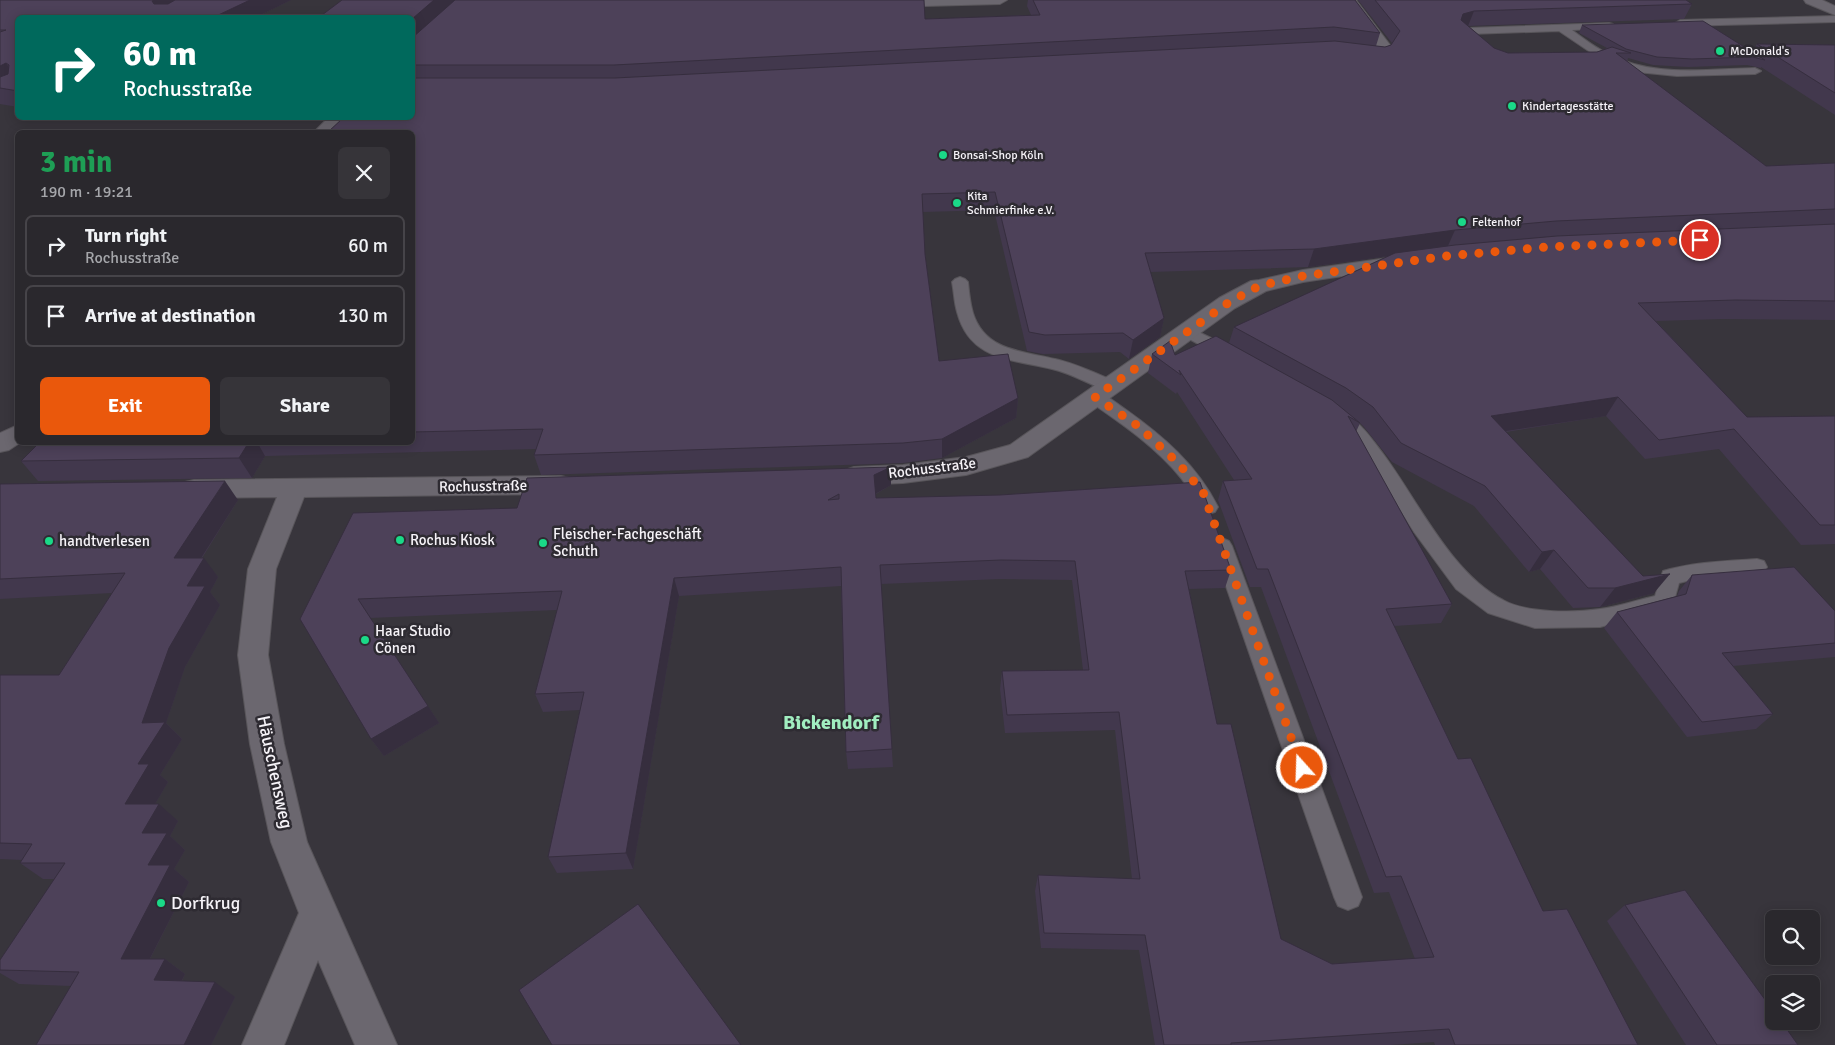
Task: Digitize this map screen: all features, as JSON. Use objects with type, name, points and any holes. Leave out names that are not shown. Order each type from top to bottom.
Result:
[{"type":"street","points":[[874,4],[1000,0]]},
{"type":"street","points":[[1340,51],[1380,56],[1385,48],[1349,0]]},
{"type":"street","points":[[1811,0],[1835,11]]},
{"type":"street","points":[[324,130],[336,120]]},
{"type":"street","name":"Rochusstraße","points":[[834,476],[904,474],[966,466],[1019,451],[1228,303],[1259,286],[1303,276],[1428,259]]},
{"type":"street","points":[[0,444],[15,435]]},
{"type":"street","name":"Rochusstraße","points":[[168,490],[588,484]]},
{"type":"street","name":"Häuschensweg","points":[[294,488],[262,569],[253,655],[267,744],[289,842],[338,961],[376,1045]]},
{"type":"street","points":[[263,1045],[318,914]]},
{"type":"lane","points":[[1672,24],[1835,19]]},
{"type":"lane","points":[[1562,28],[1604,57],[1658,71],[1755,71]]},
{"type":"lane","points":[[1477,49],[1462,36],[1462,33],[1468,31],[1562,28],[1619,28],[1604,34],[1601,39],[1621,55],[1677,66]]},
{"type":"lane","points":[[1589,63],[1604,57]]},
{"type":"lane","points":[[960,282],[965,315],[974,333],[991,349],[1005,355],[1056,365],[1103,392],[1178,463],[1203,492],[1348,897]]},
{"type":"lane","points":[[1188,332],[1244,362]]},
{"type":"lane","points":[[1316,404],[1357,432],[1387,473],[1421,527],[1464,583],[1496,607],[1535,619],[1600,618],[1664,602],[1670,577],[1696,571],[1758,567]]},
{"type":"building","points":[[0,0],[155,0],[152,1],[154,4],[168,4],[175,0],[250,0],[218,15],[15,15],[15,90],[0,88],[0,77],[8,74],[9,65],[6,63],[0,66],[0,32],[6,30],[0,30]]},
{"type":"building","points":[[342,0],[434,0],[415,16],[322,15]]},
{"type":"building","points":[[455,0],[924,0],[925,19],[1040,15],[1033,0],[1355,0],[1380,33],[1334,27],[614,65],[415,65],[415,35]]},
{"type":"building","points":[[1375,0],[1686,0],[1692,4],[1474,11],[1463,14],[1461,20],[1494,48],[1508,53],[1597,52],[1612,47],[1631,53],[1616,53],[1766,166],[1835,163],[1835,209],[1556,221],[1455,230],[1314,249],[1145,253],[1164,318],[1133,340],[1123,333],[1045,335],[1029,332],[995,192],[922,194],[925,254],[939,361],[1008,354],[1018,398],[942,439],[903,443],[534,455],[543,429],[415,432],[415,130],[330,130],[341,120],[415,120],[415,78],[615,78],[1335,41],[1385,47],[1391,45],[1400,31]]},
{"type":"building","points":[[1703,21],[1765,60],[1752,57],[1692,59],[1657,57],[1626,49],[1582,25]]},
{"type":"building","points":[[1757,44],[1835,45],[1835,93]]},
{"type":"building","points":[[1835,224],[1835,301],[1735,300],[1638,303],[1747,417],[1835,416],[1835,525],[1820,525],[1734,429],[1659,440],[1618,397],[1491,416],[1643,576],[1670,574],[1615,588],[1588,588],[1554,550],[1542,552],[1485,486],[1401,443],[1373,407],[1346,388],[1234,327],[1395,253],[1455,245],[1557,236]]},
{"type":"building","points":[[1216,336],[1332,400],[1360,423],[1348,416],[1452,604],[1386,609],[1458,759],[1471,758],[1543,911],[1567,909],[1638,1045],[1455,1045],[1449,1029],[1231,1043],[1231,1045],[1164,1045],[1145,935],[1044,933],[1038,875],[1140,879],[1119,712],[1007,715],[1002,671],[1089,670],[1075,561],[1001,560],[880,565],[892,749],[846,752],[841,567],[674,578],[626,853],[548,857],[584,692],[535,694],[562,591],[358,599],[428,706],[371,739],[300,619],[353,513],[517,508],[527,478],[891,467],[874,475],[876,498],[1000,495],[1200,482],[1231,570],[1185,571],[1217,724],[1231,724],[1281,939],[1332,964],[1434,957],[1401,876],[1386,877],[1268,569],[1257,569],[1223,481],[1252,479],[1179,370],[1181,375],[1152,354],[1170,341],[1175,355]],"holes":[[[839,494],[839,499],[828,500]]]},
{"type":"building","points":[[37,445],[247,445],[239,458],[21,461]]},
{"type":"building","points":[[225,481],[174,558],[204,558],[187,586],[205,586],[169,648],[142,723],[165,722],[138,764],[149,764],[125,804],[159,804],[142,833],[167,833],[148,865],[170,865],[121,959],[165,959],[154,980],[215,982],[184,1045],[36,1045],[79,972],[0,970],[0,960],[65,863],[20,863],[32,844],[0,843],[0,675],[59,675],[125,573],[0,579],[0,484]]},
{"type":"building","points":[[1794,567],[1835,611],[1835,643],[1722,653],[1773,714],[1702,722],[1617,612],[1686,594],[1692,575]]},
{"type":"building","points":[[1685,890],[1765,1000],[1765,1030],[1787,1030],[1798,1045],[1717,1045],[1625,905]]},
{"type":"building","points":[[638,904],[741,1045],[552,1045],[519,990]]},
{"type":"place","name":"McDonald's","points":[[1720,51]]},
{"type":"place","name":"Kindertagesstätte","points":[[1512,106]]},
{"type":"place","name":"Bonsai-Shop Köln","points":[[943,155]]},
{"type":"place","name":"Kita Schmierfinke e.V.","points":[[957,203]]},
{"type":"place","name":"Feltenhof","points":[[1462,222]]},
{"type":"place","name":"Rochus Kiosk","points":[[400,540]]},
{"type":"place","name":"handtverlesen","points":[[49,541]]},
{"type":"place","name":"Fleischer-Fachgeschäft Schuth","points":[[543,543]]},
{"type":"place","name":"Haar Studio Cönen","points":[[365,640]]},
{"type":"place","name":"Dorfkrug","points":[[161,903]]},
{"type":"district","name":"Bickendorf","points":[[831,722]]},
{"type":"route","points":[[1302,768],[1203,492],[1178,463],[1138,426],[1095,397],[1228,303],[1259,286],[1303,276],[1447,256],[1547,247],[1700,240]]}]
